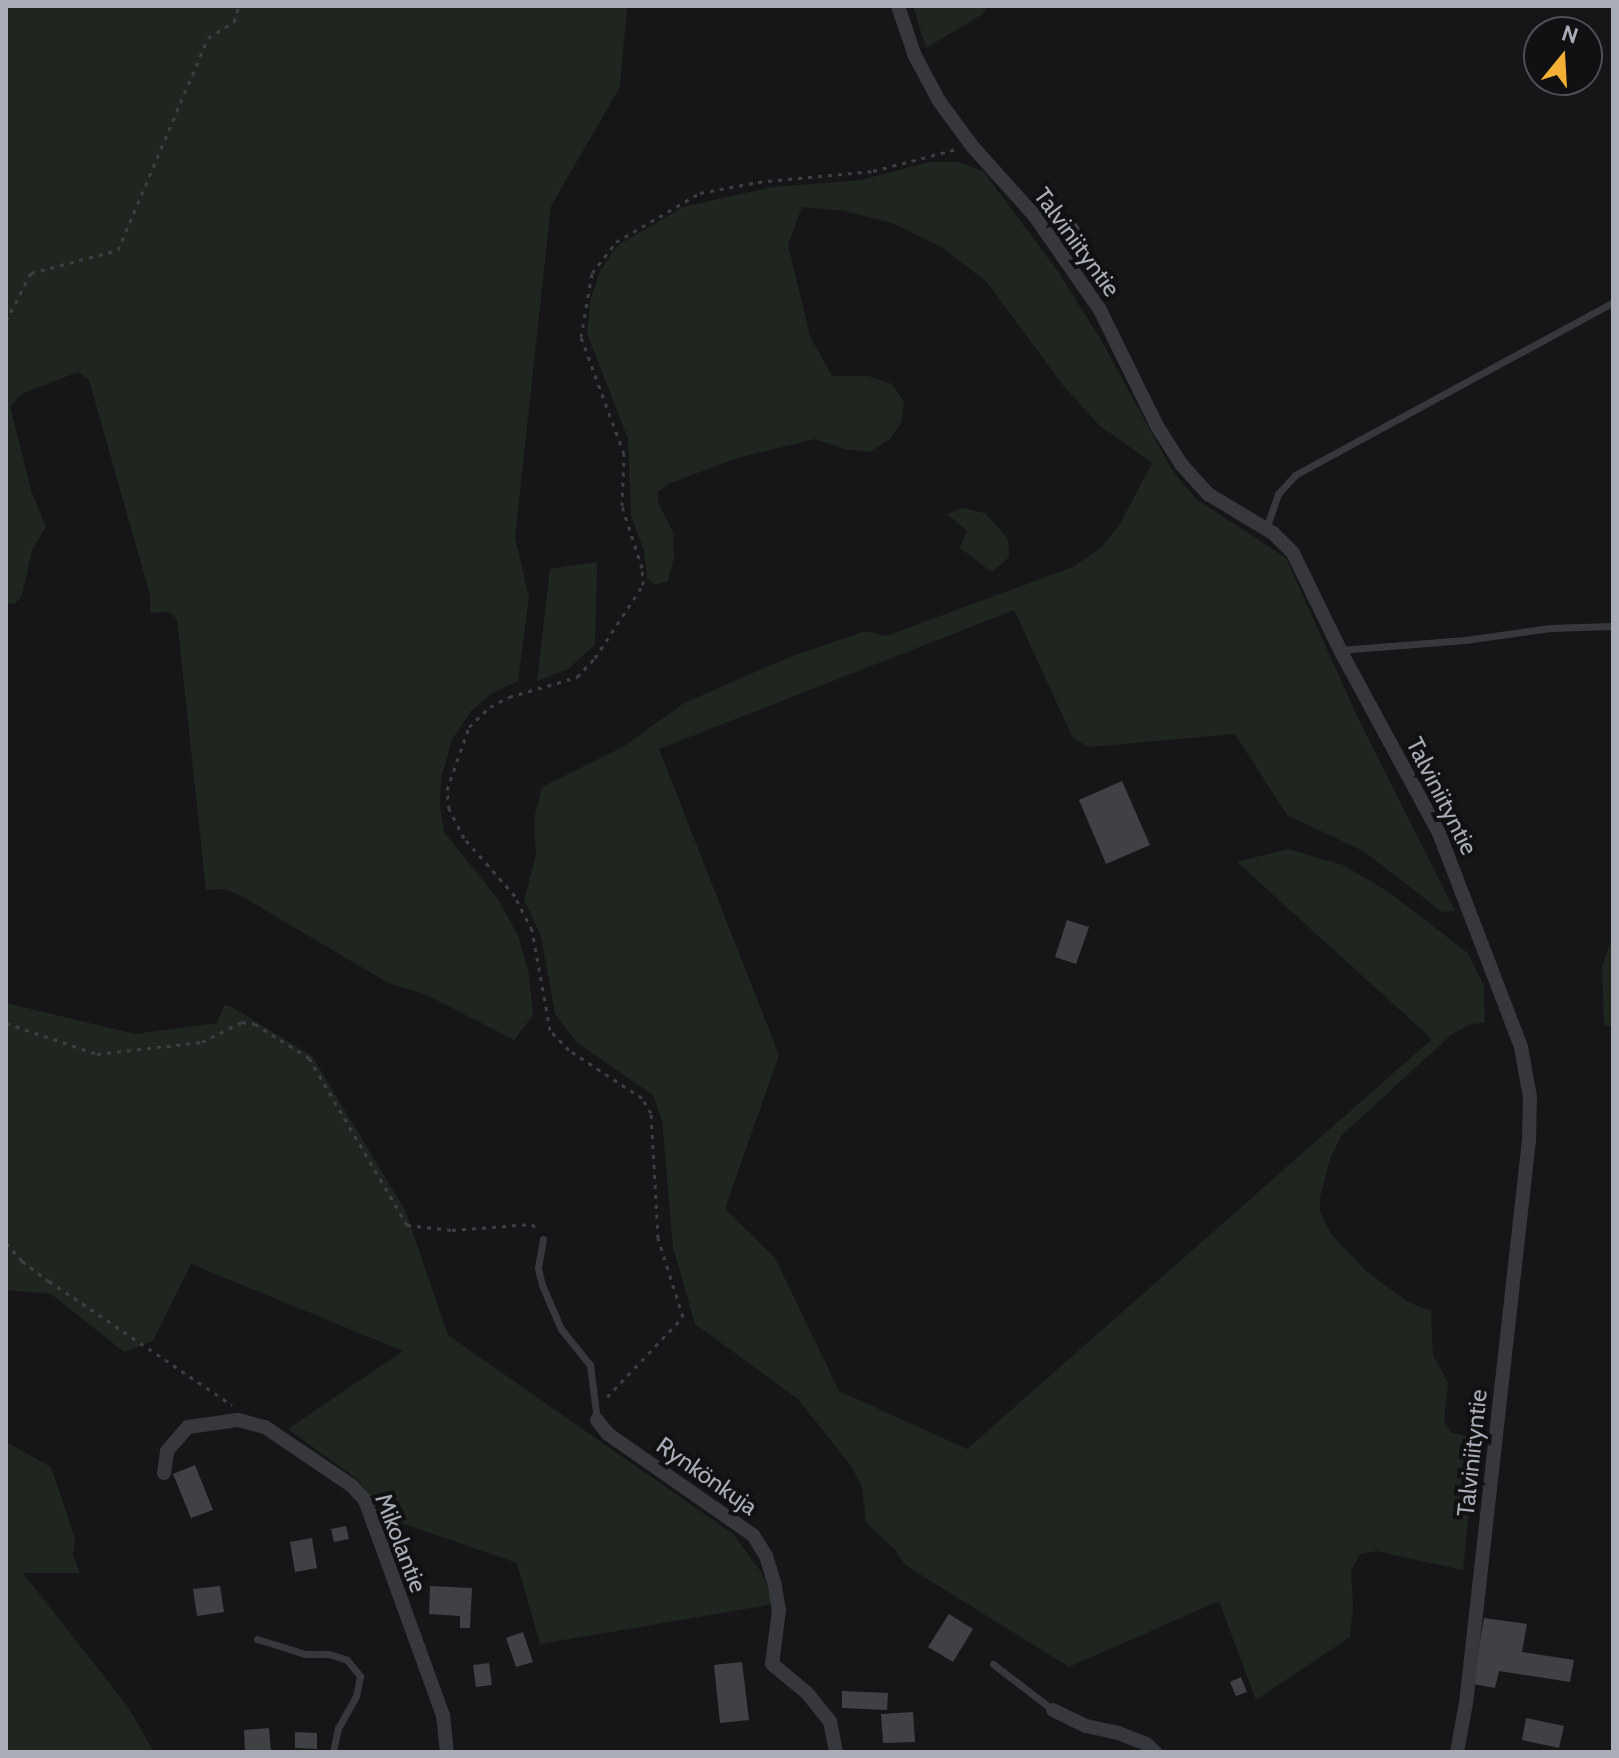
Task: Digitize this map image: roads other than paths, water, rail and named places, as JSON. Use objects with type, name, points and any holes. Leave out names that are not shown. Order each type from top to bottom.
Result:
[{"type":"street","name":"Talviniityntie","points":[[898,6],[915,56],[939,101],[972,146],[1034,215],[1100,310],[1157,426],[1181,464],[1208,494],[1266,529],[1293,553],[1340,650],[1439,833],[1521,1047],[1530,1097],[1529,1140],[1469,1672],[1457,1752]]},
{"type":"street","name":"Rynkönkuja","points":[[596,1414],[608,1434],[753,1535],[766,1556],[779,1610],[772,1664],[807,1693],[830,1721],[836,1752]]},
{"type":"street","name":"Mikolantie","points":[[164,1473],[167,1451],[188,1427],[238,1420],[265,1427],[352,1486],[365,1500],[443,1715],[447,1752]]},
{"type":"street","points":[[1053,1710],[1086,1726],[1118,1733],[1146,1744],[1155,1752]]},
{"type":"lane","points":[[1266,529],[1278,494],[1295,475],[1613,302]]},
{"type":"lane","points":[[1340,650],[1465,640],[1550,628],[1613,626]]},
{"type":"lane","points":[[543,1239],[538,1268],[542,1285],[561,1329],[590,1365],[596,1414]]},
{"type":"lane","points":[[257,1639],[305,1654],[329,1654],[347,1660],[360,1676],[356,1696],[338,1728],[333,1752]]},
{"type":"lane","points":[[993,1664],[1053,1710]]}]
